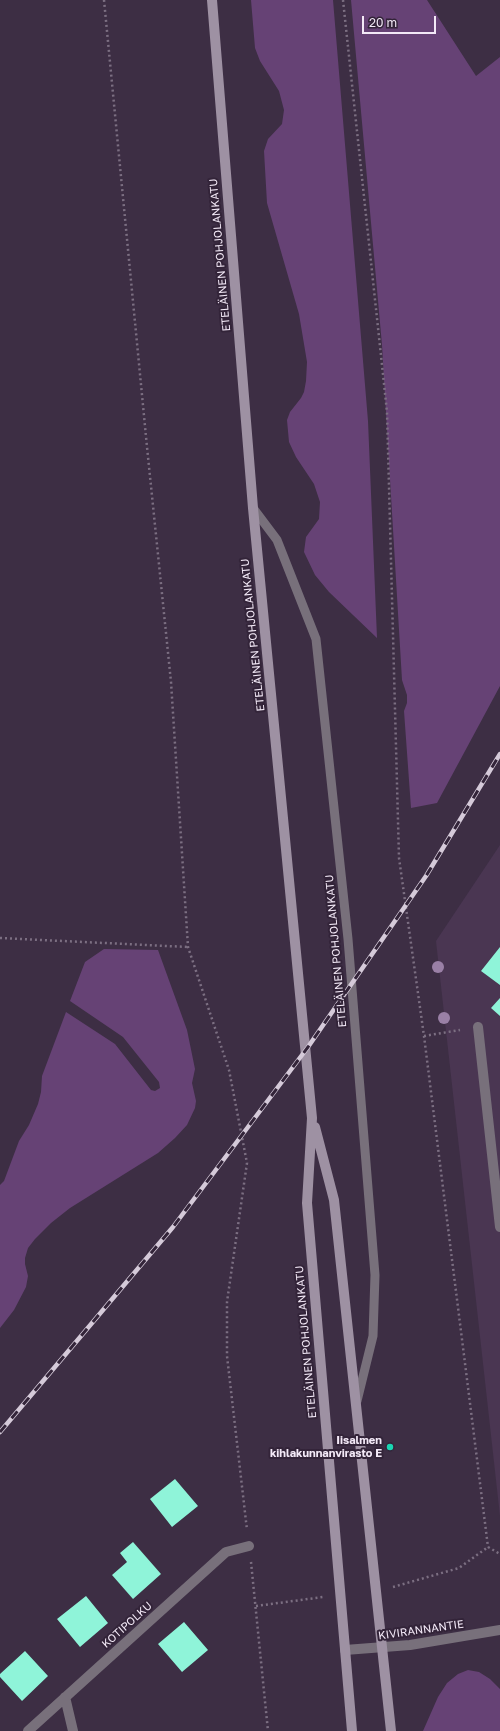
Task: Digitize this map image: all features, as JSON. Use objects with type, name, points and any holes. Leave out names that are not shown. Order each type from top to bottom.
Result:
[{"type":"main road","name":"ETELÄINEN POHJOLANKATU","points":[[212,0],[253,508],[312,1118],[307,1203],[352,1731]]},
{"type":"main road","name":"ETELÄINEN POHJOLANKATU","points":[[312,1118],[334,1200],[391,1731]]},
{"type":"street","points":[[478,1027],[500,1227]]},
{"type":"street","name":"KOTIPOLKU","points":[[28,1731],[226,1552],[249,1546]]},
{"type":"street","name":"KIVIRANNANTIE","points":[[345,1650],[383,1648],[500,1630]]},
{"type":"street","points":[[65,1697],[74,1731]]},
{"type":"lane","name":"ETELÄINEN POHJOLANKATU","points":[[253,508],[277,540],[316,639],[348,939],[375,1275],[373,1336],[356,1404]]},
{"type":"path","points":[[104,0],[146,447],[171,682],[188,948],[229,1070],[247,1163],[226,1302],[227,1356],[249,1546],[268,1731]]},
{"type":"path","points":[[343,0],[386,412],[399,858],[424,1036],[488,1547],[500,1554]]},
{"type":"path","points":[[0,938],[188,948]]},
{"type":"path","points":[[424,1036],[478,1027]]},
{"type":"shaded area","points":[[251,0],[333,0],[368,421],[377,638],[329,592],[315,575],[304,552],[306,537],[319,519],[320,502],[314,484],[296,457],[289,442],[287,420],[290,412],[304,392],[307,362],[299,314],[267,203],[264,151],[268,139],[282,124],[284,110],[279,91],[260,61],[255,48]]},
{"type":"shaded area","points":[[351,0],[427,0],[476,76],[500,57],[500,686],[437,803],[411,808],[404,711],[407,703],[407,695],[402,680],[382,345]]},
{"type":"shaded area","points":[[500,845],[500,1516],[436,941]]},
{"type":"shaded area","points":[[104,949],[158,950],[187,1030],[195,1069],[192,1083],[196,1101],[195,1108],[187,1125],[158,1153],[70,1208],[51,1223],[35,1239],[28,1248],[25,1258],[28,1276],[26,1287],[14,1310],[0,1328],[0,1185],[4,1181],[19,1141],[29,1125],[38,1104],[41,1092],[42,1076],[66,1012],[115,1044],[151,1090],[155,1091],[160,1088],[159,1082],[123,1037],[70,1001],[85,962]]},
{"type":"shaded area","points":[[468,1670],[479,1672],[490,1679],[500,1689],[500,1731],[423,1731],[438,1697],[447,1683],[458,1674]]},
{"type":"building","points":[[500,947],[500,985],[481,971]]},
{"type":"building","points":[[500,998],[500,1016],[491,1008]]},
{"type":"building","points":[[175,1479],[198,1506],[172,1527],[150,1499]]},
{"type":"building","points":[[133,1542],[161,1574],[133,1599],[112,1575],[127,1562],[120,1553]]},
{"type":"building","points":[[86,1596],[108,1623],[80,1647],[57,1619]]},
{"type":"building","points":[[184,1622],[208,1650],[182,1672],[158,1644]]},
{"type":"building","points":[[25,1651],[48,1676],[22,1701],[0,1677],[0,1674]]},
{"type":"railway","points":[[0,1432],[173,1227],[308,1047],[426,876],[500,754]]},
{"type":"place","name":"Iisalmen kihlakunnanvirasto E","points":[[390,1447]]}]
